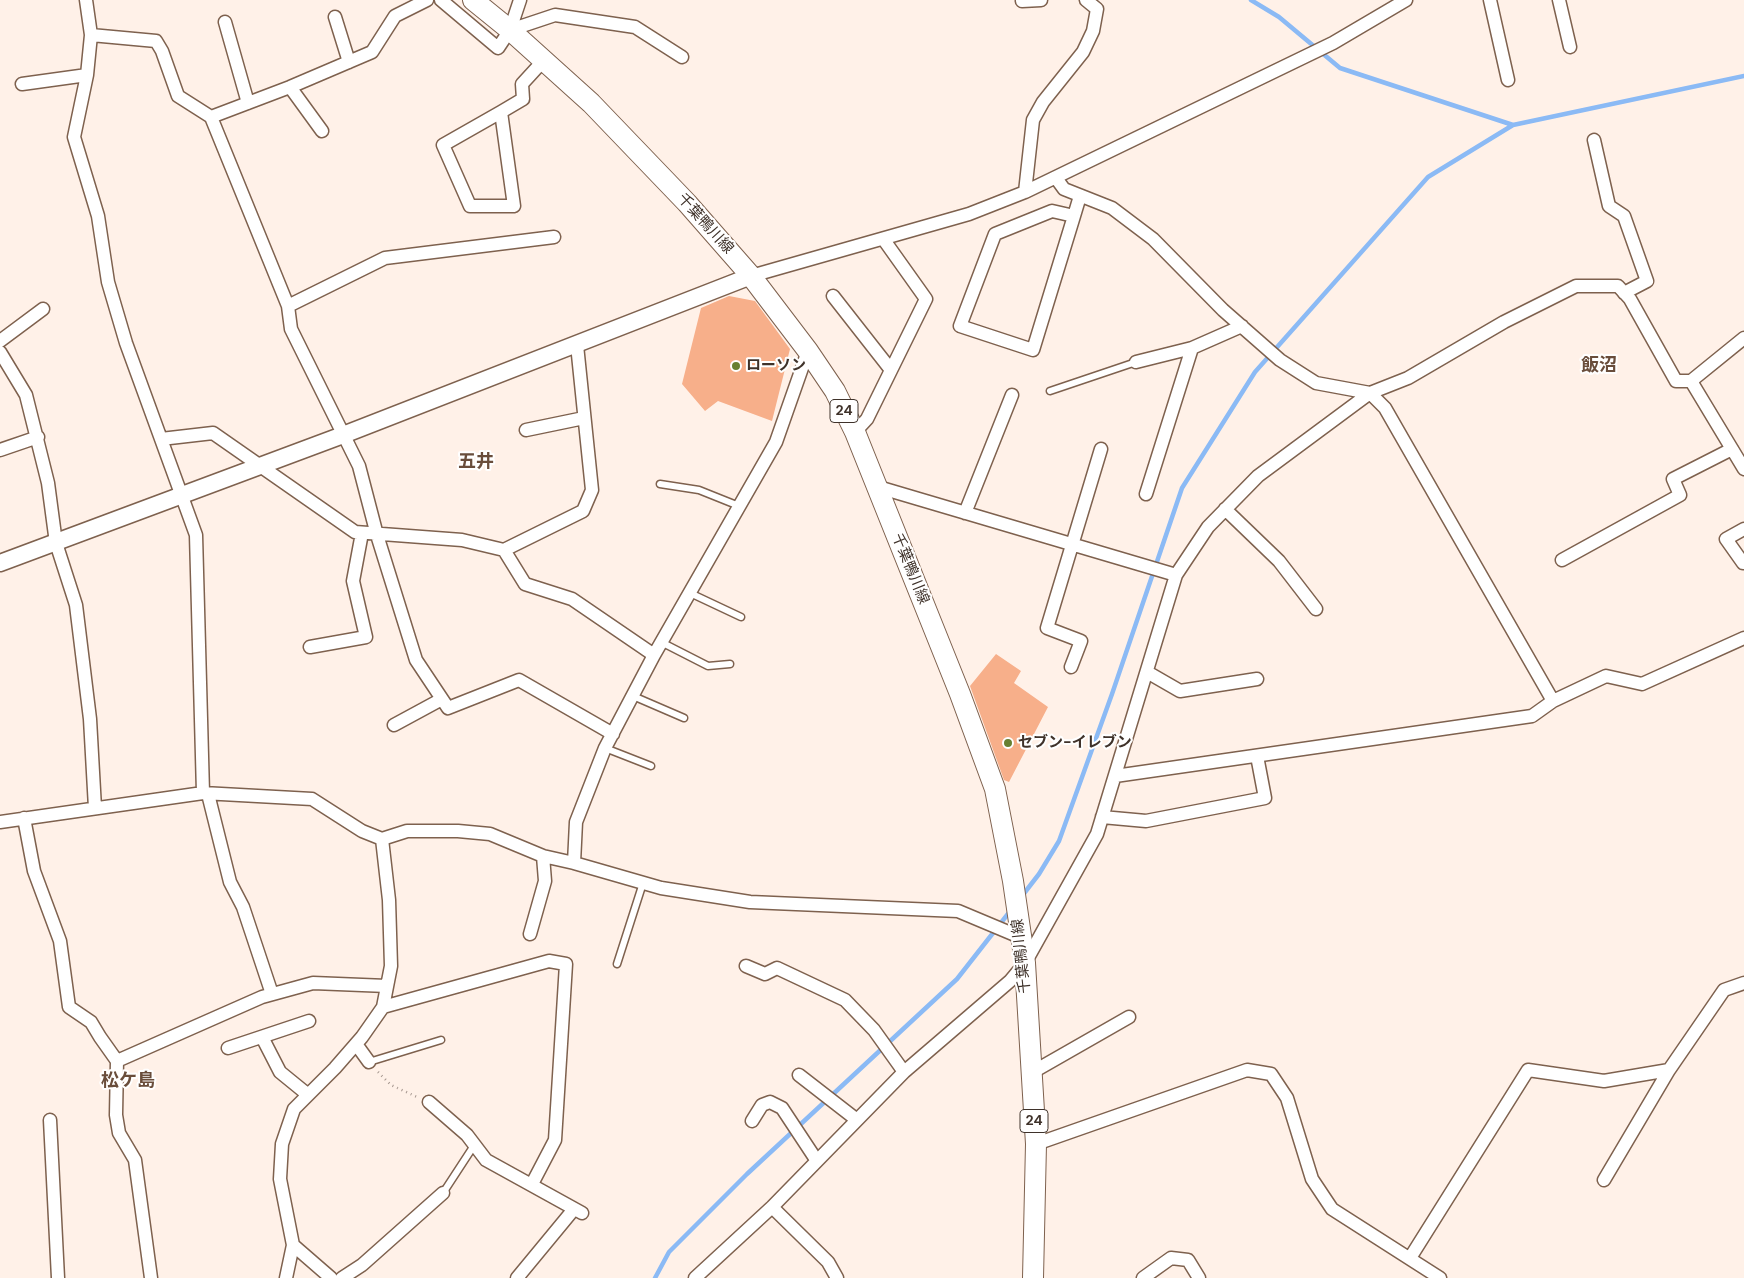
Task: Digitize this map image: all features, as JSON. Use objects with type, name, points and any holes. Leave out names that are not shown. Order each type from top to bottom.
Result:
[{"type":"main road","name":"千葉鴨川線","points":[[473,0],[510,30],[591,103],[687,203],[751,276],[808,351],[835,391],[855,432],[960,694],[994,789],[1013,881],[1024,964],[1036,1144],[1033,1278]]},
{"type":"street","points":[[86,0],[91,36],[87,75],[74,137],[98,216],[108,282],[126,342],[196,535],[206,794],[230,882],[243,907],[272,994]]},
{"type":"street","points":[[211,117],[290,87],[372,52],[395,16],[426,0]]},
{"type":"street","points":[[441,0],[498,48],[510,30],[520,0]]},
{"type":"street","points":[[1022,1],[1041,0]]},
{"type":"street","points":[[1025,192],[1033,120],[1042,102],[1083,52],[1094,31],[1097,9],[1086,0]]},
{"type":"street","points":[[0,563],[343,436],[751,276],[884,240],[969,214],[1025,192],[1333,43],[1406,0]]},
{"type":"street","points":[[1490,0],[1508,80]]},
{"type":"street","points":[[1559,0],[1570,47]]},
{"type":"street","points":[[510,30],[555,15],[635,26],[682,57]]},
{"type":"street","points":[[335,17],[349,62]]},
{"type":"street","points":[[225,22],[248,103]]},
{"type":"street","points":[[91,36],[156,41],[162,51],[178,96],[211,117],[288,306],[291,329],[359,466],[377,534],[416,660],[448,708],[519,680],[613,734]]},
{"type":"street","points":[[501,112],[514,206],[470,206],[443,145],[523,99],[522,84],[544,60]]},
{"type":"street","points":[[22,84],[87,75]]},
{"type":"street","points":[[290,87],[322,131]]},
{"type":"street","points":[[1594,140],[1609,206],[1624,216],[1647,281],[1624,293]]},
{"type":"street","points":[[1056,178],[1064,190],[1112,208],[1153,239],[1242,326],[1280,360],[1316,383],[1370,393],[1385,408],[1553,701]]},
{"type":"street","points":[[1074,216],[1052,211],[995,234],[960,326],[1033,350],[1074,216],[1080,196]]},
{"type":"street","points":[[288,306],[385,258],[554,237]]},
{"type":"street","points":[[855,432],[867,419],[926,299],[884,240]]},
{"type":"street","points":[[695,1278],[772,1207],[904,1072],[1010,981],[1024,964],[1097,834],[1176,575],[1208,527],[1258,476],[1370,393],[1408,378],[1504,322],[1576,286],[1618,286],[1630,299],[1676,381],[1690,381],[1744,338]]},
{"type":"street","points":[[833,296],[891,370]]},
{"type":"street","points":[[0,341],[43,309]]},
{"type":"street","points":[[1136,362],[1192,348],[1242,326]]},
{"type":"street","points":[[161,439],[213,433],[354,532],[462,540],[504,550],[582,510],[592,490],[577,345]]},
{"type":"street","points":[[1146,494],[1192,348]]},
{"type":"street","points":[[574,863],[576,822],[606,748],[654,655],[776,442],[808,351]]},
{"type":"street","points":[[0,352],[26,395],[48,483],[56,542],[76,605],[90,719],[95,808]]},
{"type":"street","points":[[1690,381],[1744,469]]},
{"type":"street","points":[[965,513],[1012,395]]},
{"type":"street","points":[[526,430],[584,418]]},
{"type":"street","points":[[0,450],[38,437]]},
{"type":"street","points":[[1071,667],[1081,641],[1047,628],[1101,449]]},
{"type":"street","points":[[1562,560],[1680,495],[1673,479],[1732,449]]},
{"type":"street","points":[[878,487],[1176,575]]},
{"type":"street","points":[[1225,509],[1279,561],[1316,609]]},
{"type":"street","points":[[1744,529],[1726,538],[1744,563]]},
{"type":"street","points":[[310,647],[366,637],[353,582],[362,533]]},
{"type":"street","points":[[504,550],[525,584],[572,599],[654,655]]},
{"type":"street","points":[[1115,776],[1532,716],[1553,701],[1606,676],[1642,684],[1744,638]]},
{"type":"street","points":[[1147,672],[1180,691],[1257,679]]},
{"type":"street","points":[[394,725],[442,699]]},
{"type":"street","points":[[1102,817],[1146,821],[1265,798],[1257,756]]},
{"type":"street","points":[[0,822],[206,794],[312,799],[362,831],[382,839],[407,831],[458,831],[490,834],[543,856],[661,888],[750,902],[958,911],[1020,936]]},
{"type":"street","points":[[24,818],[34,871],[60,941],[70,1007],[91,1022],[117,1060],[116,1114],[120,1133],[135,1160],[151,1278]]},
{"type":"street","points":[[286,1278],[293,1245],[280,1179],[282,1144],[294,1109],[356,1044],[383,1007],[391,966],[390,900],[382,839]]},
{"type":"street","points":[[530,934],[545,881],[543,856]]},
{"type":"street","points":[[383,1007],[548,961],[566,964],[556,1140],[532,1184]]},
{"type":"street","points":[[746,966],[765,974],[777,968],[845,1000],[874,1030],[904,1072]]},
{"type":"street","points":[[117,1060],[272,994],[312,983],[387,986]]},
{"type":"street","points":[[1604,1180],[1669,1070],[1724,990],[1744,983]]},
{"type":"street","points":[[1030,1072],[1128,1017]]},
{"type":"street","points":[[228,1048],[309,1021]]},
{"type":"street","points":[[262,1036],[280,1072],[307,1094]]},
{"type":"street","points":[[356,1044],[369,1062]]},
{"type":"street","points":[[1036,1144],[1247,1070],[1271,1074],[1287,1098],[1312,1180],[1332,1209],[1440,1278]]},
{"type":"street","points":[[1410,1258],[1528,1070],[1604,1081],[1669,1070]]},
{"type":"street","points":[[798,1075],[857,1120]]},
{"type":"street","points":[[429,1102],[468,1135],[486,1160],[578,1211],[517,1278]]},
{"type":"street","points":[[752,1121],[762,1105],[770,1102],[782,1108],[817,1161]]},
{"type":"street","points":[[50,1120],[58,1278]]},
{"type":"street","points":[[342,1278],[362,1265],[443,1194]]},
{"type":"street","points":[[772,1207],[828,1262],[837,1278]]},
{"type":"street","points":[[293,1245],[331,1278]]},
{"type":"street","points":[[1143,1278],[1171,1258],[1188,1260],[1199,1278]]},
{"type":"lane","points":[[1050,391],[1136,362]]},
{"type":"lane","points":[[660,484],[699,490],[739,506]]},
{"type":"lane","points":[[690,593],[741,617]]},
{"type":"lane","points":[[662,642],[708,666],[730,664]]},
{"type":"lane","points":[[633,696],[684,718]]},
{"type":"lane","points":[[606,748],[652,766]]},
{"type":"lane","points":[[617,964],[643,883]]},
{"type":"lane","points":[[369,1062],[441,1040]]},
{"type":"lane","points":[[443,1194],[475,1144]]},
{"type":"path","points":[[369,1062],[391,1084],[429,1102]]},
{"type":"building","name":"ローソン","points":[[729,296],[755,301],[790,349],[772,421],[718,401],[705,411],[682,384],[701,308]]},
{"type":"building","name":"セブン-イレブン","points":[[996,654],[1021,671],[1014,683],[1048,707],[1009,782],[1004,780],[970,686]]},
{"type":"waterway","points":[[1251,0],[1279,17],[1340,68],[1513,125]]},
{"type":"waterway","points":[[1022,896],[1039,874],[1059,841],[1112,694],[1182,488],[1255,372],[1428,177],[1513,125],[1744,76]]},
{"type":"waterway","points":[[655,1278],[669,1252],[747,1174],[957,979],[1011,910]]},
{"type":"place","name":"ローソン","points":[[736,366]]},
{"type":"place","name":"セブン-イレブン","points":[[1008,743]]},
{"type":"district","name":"飯沼","points":[[1599,366]]},
{"type":"district","name":"五井","points":[[476,462]]},
{"type":"district","name":"松ケ島","points":[[128,1081]]}]
